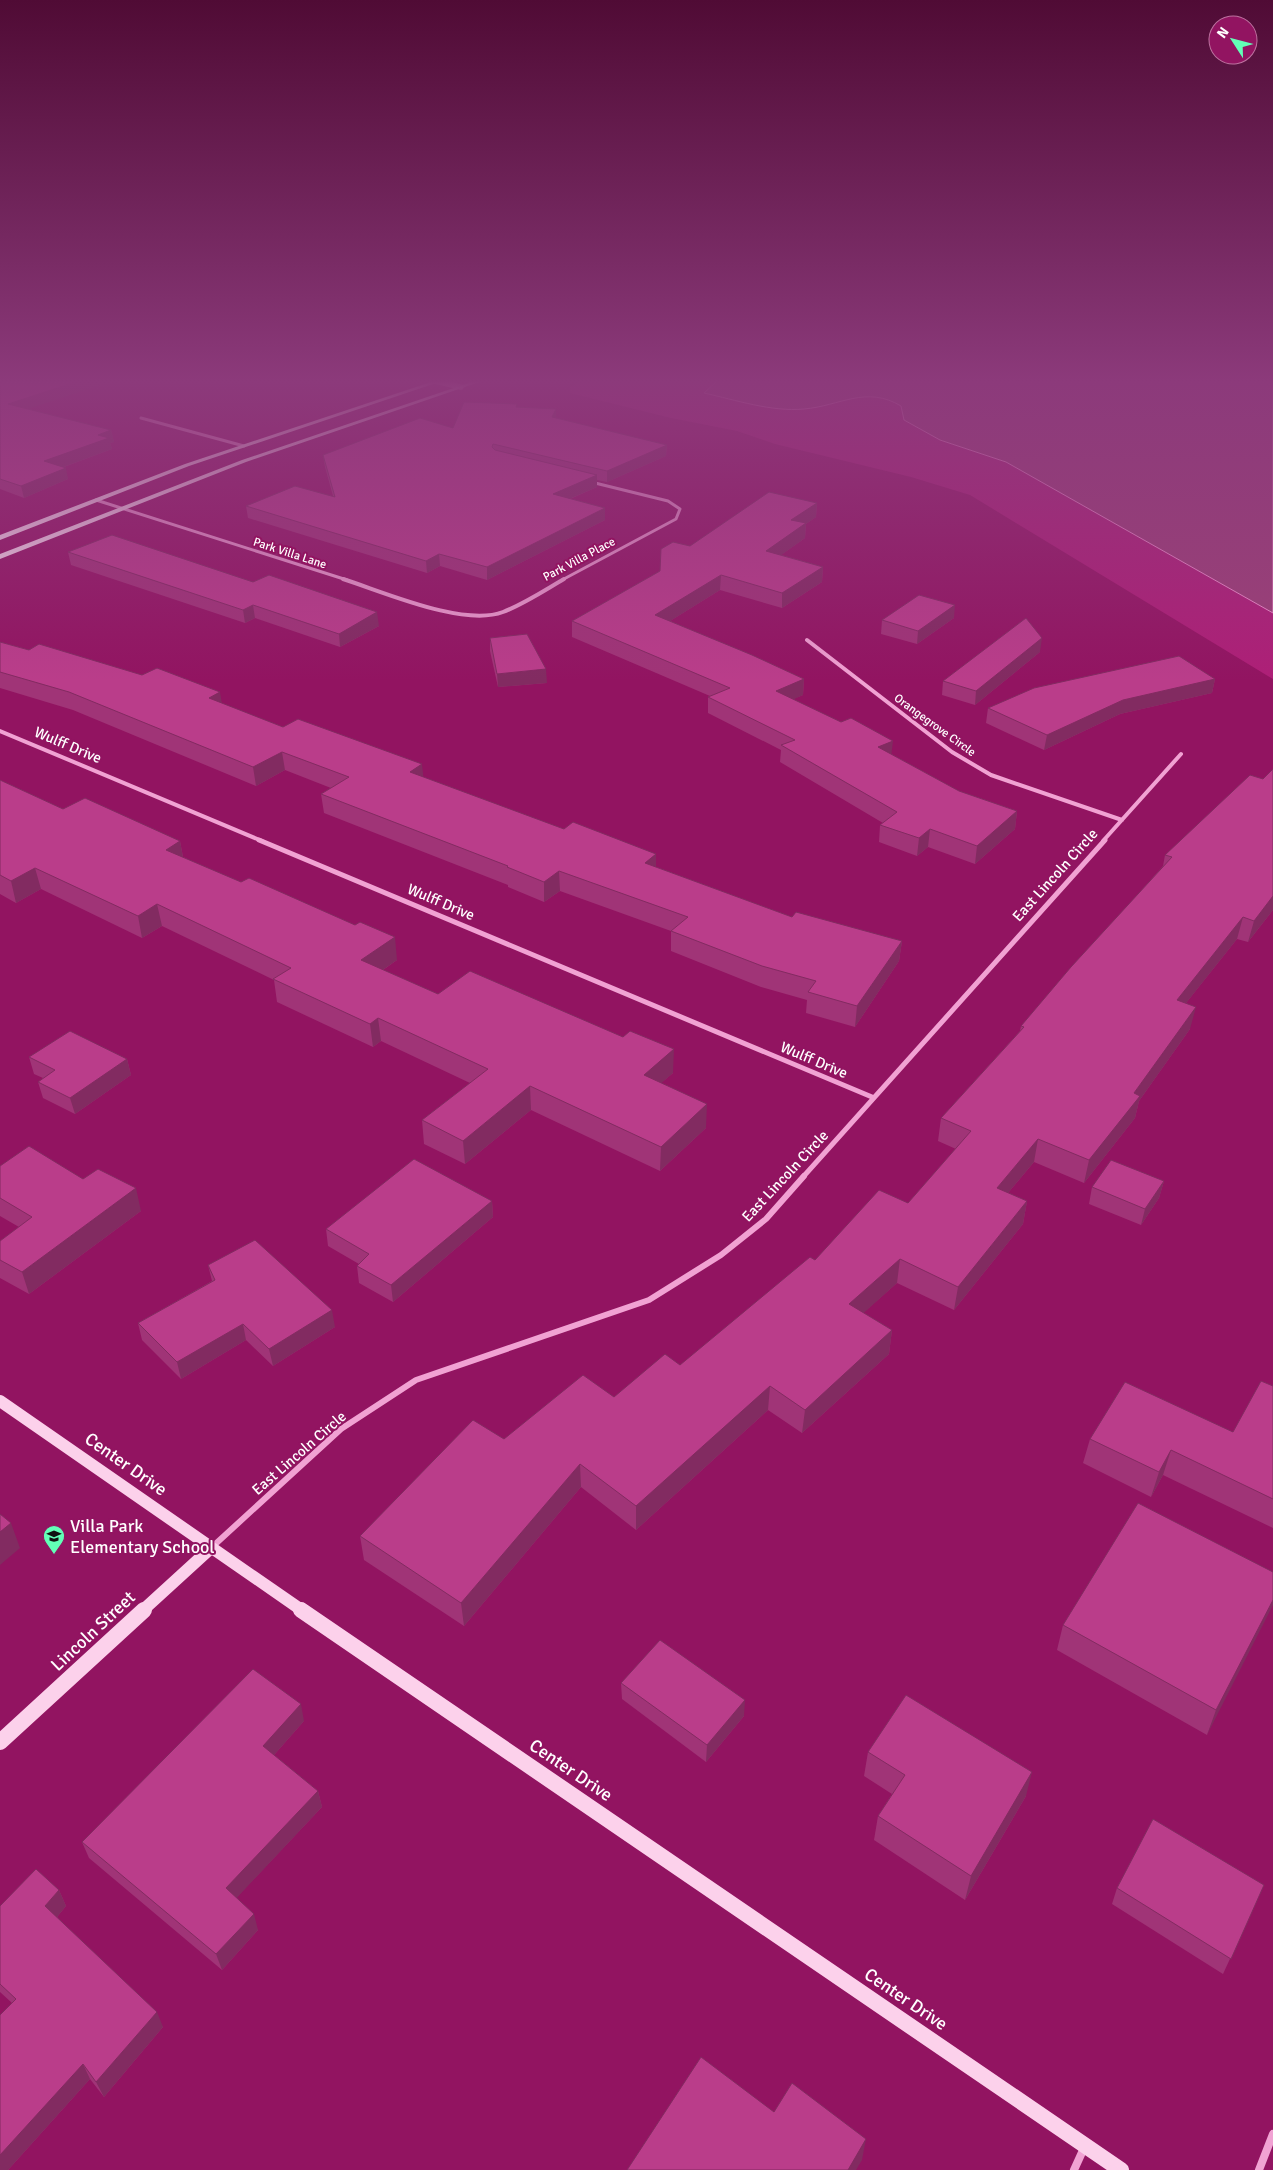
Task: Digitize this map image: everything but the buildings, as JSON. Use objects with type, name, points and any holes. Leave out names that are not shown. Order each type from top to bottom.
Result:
[{"type":"main road","points":[[0,538],[153,479]]},
{"type":"main road","points":[[0,557],[195,479]]},
{"type":"street","name":"Park Villa Place","points":[[480,616],[503,612],[676,519],[680,509],[668,501],[582,480]]},
{"type":"street","name":"Park Villa Lane","points":[[96,500],[456,615],[480,616]]},
{"type":"street","name":"Orangegrove Circle","points":[[807,640],[952,752],[991,775],[1122,820]]},
{"type":"street","name":"Wulff Drive","points":[[0,731],[872,1098]]},
{"type":"street","name":"East Lincoln Circle","points":[[211,1548],[341,1429],[416,1380],[649,1300],[721,1255],[766,1219],[1181,754]]},
{"type":"street","name":"Center Drive","points":[[0,1401],[211,1548],[1121,2170]]},
{"type":"street","name":"Lincoln Street","points":[[0,1742],[211,1548]]},
{"type":"street","points":[[1259,2170],[1273,2134]]},
{"type":"street","points":[[1074,2170],[1085,2146]]},
{"type":"shaded area","points":[[918,479],[1037,479],[1273,613],[1273,679],[970,495]]},
{"type":"shaded area","points":[[1037,479],[1273,479],[1273,613]]},
{"type":"place","name":"Villa Park Elementary School","points":[[54,1555]]}]
